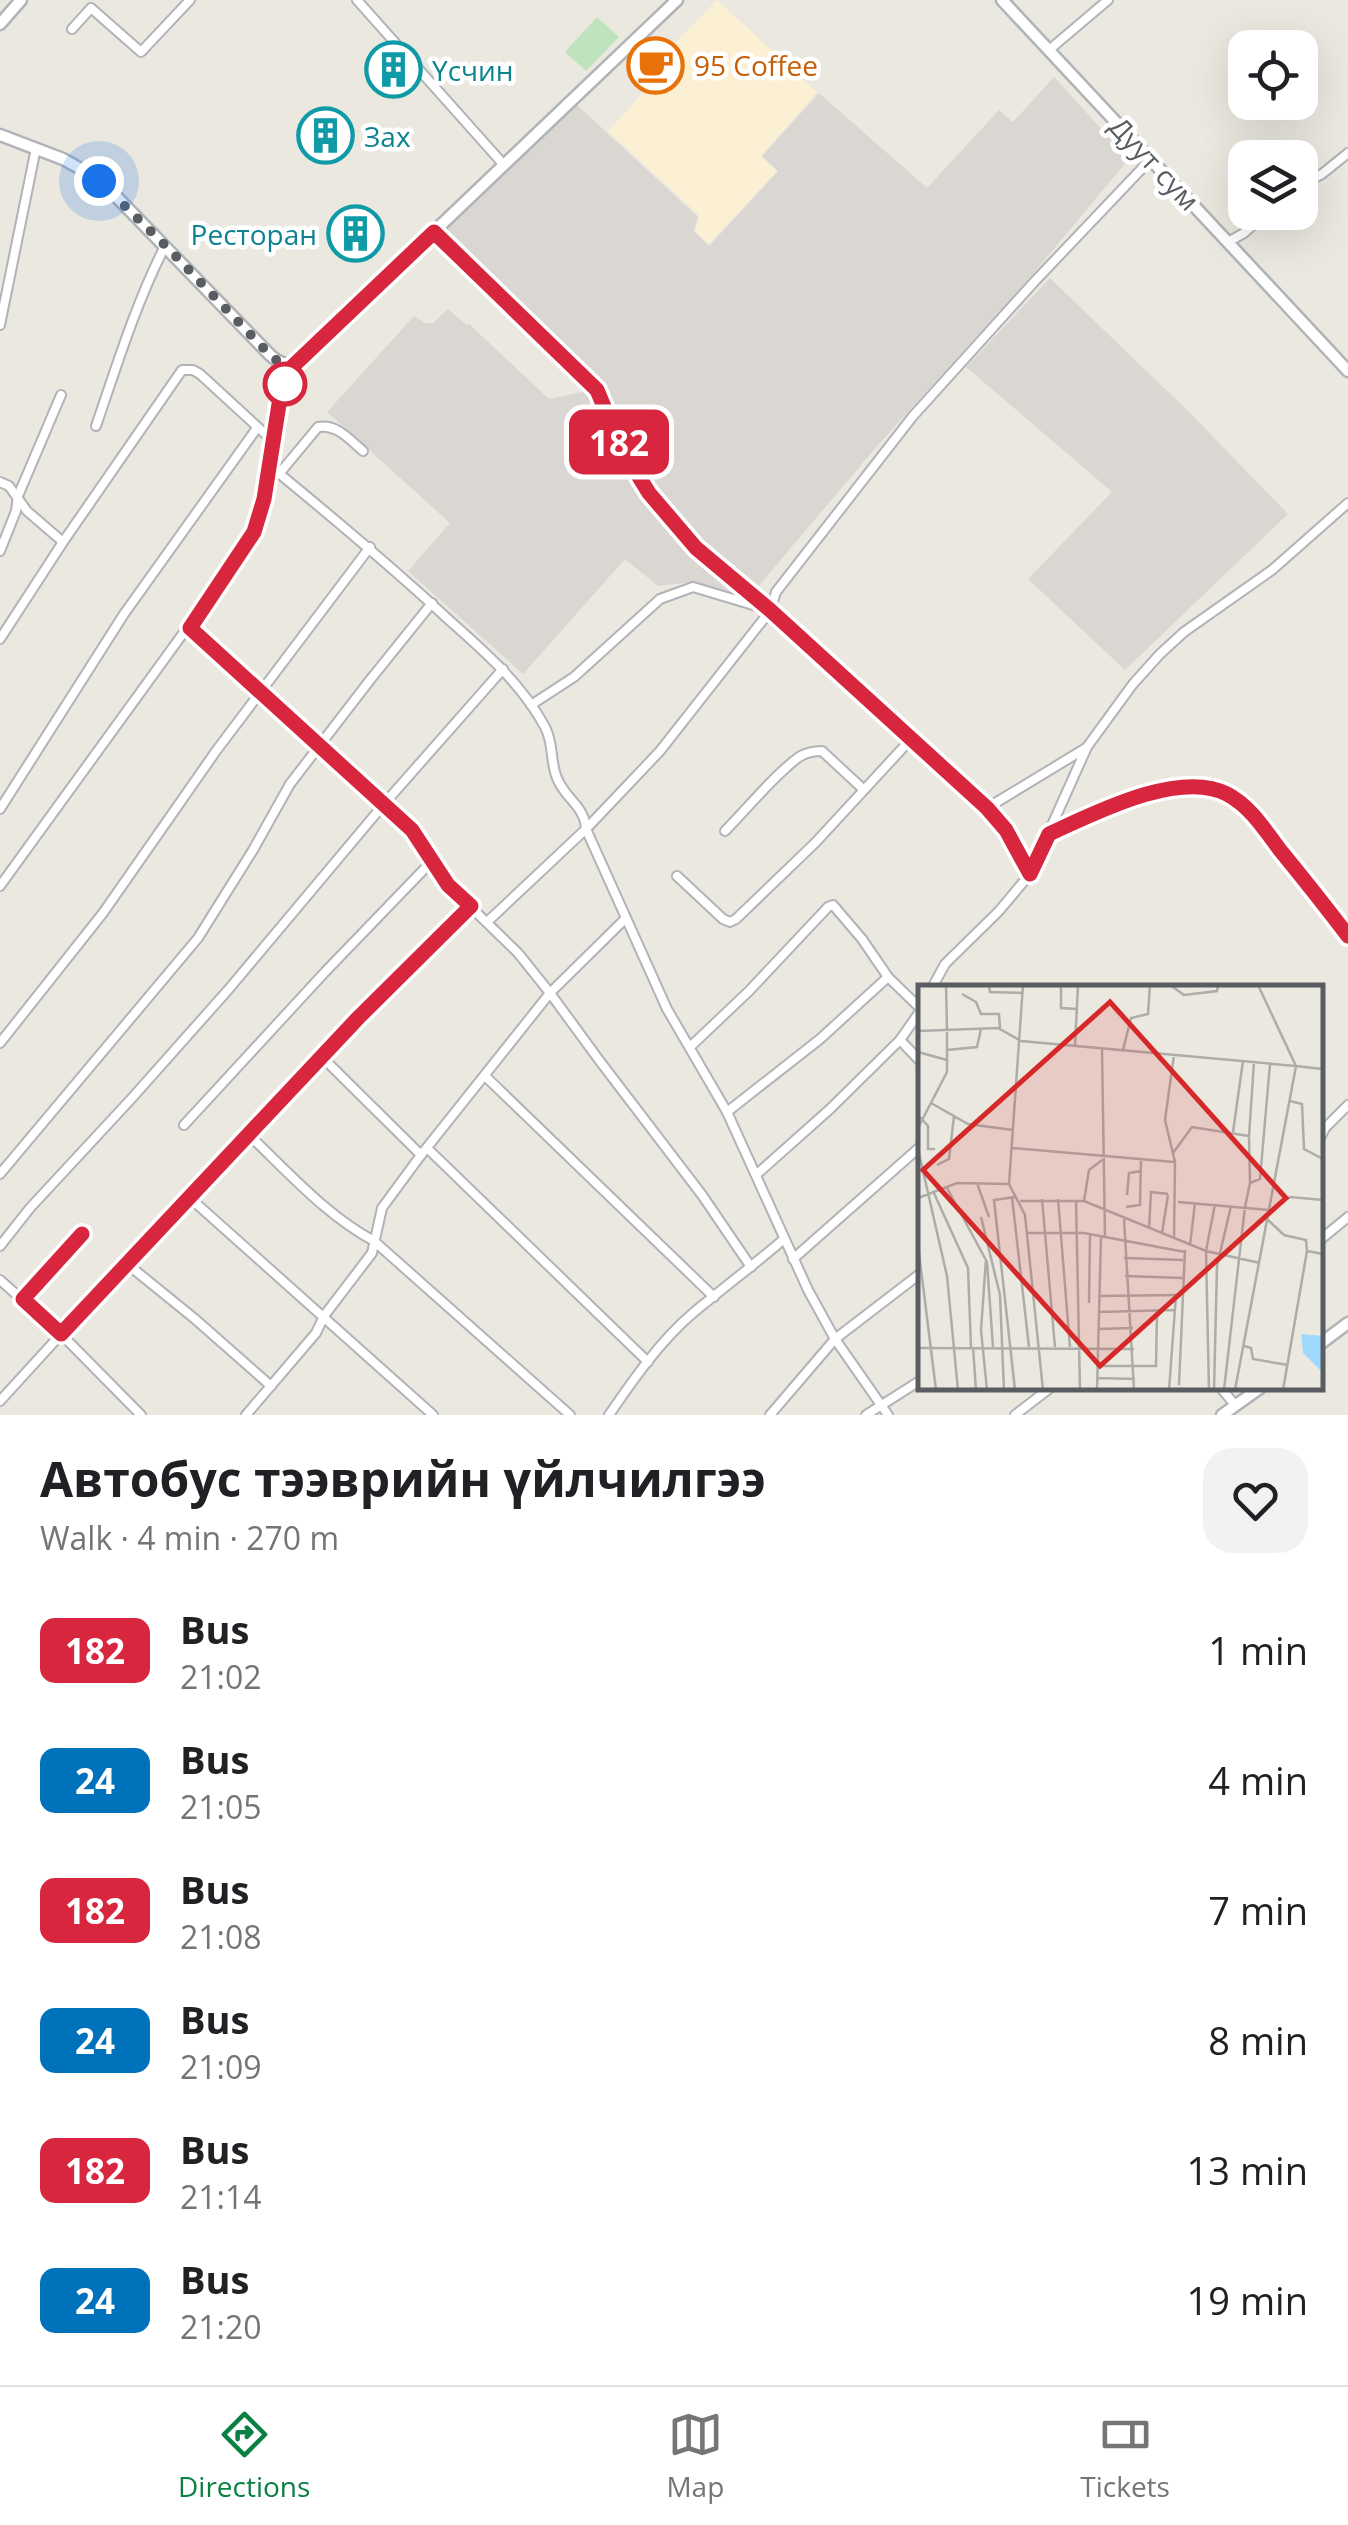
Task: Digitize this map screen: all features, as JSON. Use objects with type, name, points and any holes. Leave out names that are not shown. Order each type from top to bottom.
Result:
[{"type":"street","points":[[0,24],[21,0]]},
{"type":"street","points":[[72,28],[91,8],[141,52],[190,0]]},
{"type":"street","points":[[358,0],[504,165]]},
{"type":"street","points":[[0,886],[250,541],[262,511],[280,398],[292,367],[678,0]]},
{"type":"street","name":"Дуут сум","points":[[1002,0],[1348,371]]},
{"type":"street","points":[[1049,50],[1108,0]]},
{"type":"street","points":[[0,136],[76,166],[99,181],[270,355],[292,367]]},
{"type":"street","points":[[0,325],[36,148]]},
{"type":"street","points":[[1318,176],[1348,153]]},
{"type":"street","points":[[487,922],[586,829],[660,751],[770,610],[776,592],[914,416],[1035,280],[1151,159]]},
{"type":"street","points":[[1228,242],[1247,230]]},
{"type":"street","points":[[434,232],[597,390],[623,452],[649,493],[696,548],[770,610],[987,808],[1006,830],[1030,874]]},
{"type":"street","points":[[96,426],[137,307],[166,246]]},
{"type":"street","points":[[0,639],[182,370],[200,374],[274,442]]},
{"type":"street","points":[[0,551],[18,496],[61,395]]},
{"type":"street","points":[[279,474],[318,428],[328,426],[342,432],[363,451]]},
{"type":"street","points":[[0,808],[124,614],[257,428]]},
{"type":"street","points":[[270,466],[432,603],[503,669],[531,704],[552,742],[554,774],[560,787],[583,810],[586,829],[666,1010],[726,1112],[793,1259],[835,1339],[885,1411]]},
{"type":"street","points":[[0,482],[9,486],[27,511],[63,542]]},
{"type":"street","points":[[934,985],[945,964],[1030,874],[1087,747],[1122,698],[1160,654],[1201,619],[1272,570],[1348,502]]},
{"type":"street","points":[[0,1043],[103,913],[259,692],[370,547]]},
{"type":"street","points":[[531,704],[574,677],[660,599],[693,587],[770,610]]},
{"type":"street","points":[[0,1174],[198,938],[290,784],[432,603]]},
{"type":"street","points":[[190,628],[412,830],[448,885],[518,953],[550,993],[702,1195],[751,1268]]},
{"type":"street","points":[[0,1246],[228,990],[503,669]]},
{"type":"street","points":[[677,876],[730,922],[816,842],[911,739]]},
{"type":"street","points":[[987,808],[1087,747]]},
{"type":"street","points":[[725,832],[792,764],[811,752],[822,751],[863,789]]},
{"type":"street","points":[[1049,834],[1128,798],[1176,789],[1202,788],[1226,793],[1252,814],[1348,936]]},
{"type":"street","points":[[184,1125],[433,860]]},
{"type":"street","points":[[690,1047],[833,905],[888,977],[918,1008]]},
{"type":"street","points":[[0,1401],[358,1018],[471,906]]},
{"type":"street","points":[[246,1415],[316,1334],[324,1316],[372,1253],[382,1208],[424,1151],[550,993],[626,918]]},
{"type":"street","points":[[726,1112],[820,1040],[888,977]]},
{"type":"street","points":[[756,1174],[900,1040],[918,1013]]},
{"type":"street","points":[[900,1040],[918,1060]]},
{"type":"street","points":[[322,1057],[648,1362]]},
{"type":"street","points":[[485,1076],[714,1297]]},
{"type":"street","points":[[1323,1130],[1348,1105]]},
{"type":"street","points":[[249,1135],[331,1213],[374,1241],[570,1415]]},
{"type":"street","points":[[793,1259],[918,1148]]},
{"type":"street","points":[[190,1198],[324,1316],[422,1412],[433,1415]]},
{"type":"street","points":[[1323,1238],[1348,1217]]},
{"type":"street","points":[[23,1299],[82,1234]]},
{"type":"street","points":[[608,1415],[690,1315],[784,1239]]},
{"type":"street","points":[[126,1263],[272,1386]]},
{"type":"street","points":[[770,1415],[835,1339],[918,1275]]},
{"type":"street","points":[[0,1280],[61,1334],[141,1415]]},
{"type":"street","points":[[1323,1342],[1348,1323]]},
{"type":"street","points":[[866,1415],[885,1411],[918,1382]]},
{"type":"street","points":[[1015,1415],[1047,1390]]},
{"type":"street","points":[[1223,1390],[1235,1405]]},
{"type":"street","points":[[1222,1415],[1257,1390]]},
{"type":"street","points":[[548,1415],[559,1406]]},
{"type":"shaded area","points":[[717,0],[817,92],[761,156],[777,171],[709,244],[695,231],[699,215],[608,131],[666,68],[659,60]]},
{"type":"shaded area","points":[[1054,77],[1129,159],[745,602],[691,582],[658,586],[625,559],[523,674],[408,571],[450,523],[327,412],[414,316],[433,323],[448,309],[549,399],[605,387],[445,231],[577,105],[698,217],[694,231],[709,246],[778,171],[762,156],[819,93],[927,188],[999,110],[1013,122]]},
{"type":"shaded area","points":[[1050,278],[1288,514],[1125,670],[1028,579],[1112,492],[966,367]]},
{"type":"green space","points":[[597,17],[619,37],[586,71],[565,52]]},
{"type":"bus line","name":"182","points":[[82,1234],[23,1299],[61,1334],[358,1018],[471,906],[448,885],[412,830],[190,628],[254,532],[262,511],[280,398],[292,367],[434,232],[597,390],[623,452],[649,493],[696,548],[770,610],[987,808],[1006,830],[1030,874],[1049,834],[1128,798],[1202,788],[1226,793],[1252,814],[1348,936]]},
{"type":"place","name":"95 Coffee","points":[[655,65]]},
{"type":"place","name":"Үсчин","points":[[393,70]]},
{"type":"place","name":"Зах","points":[[325,136]]},
{"type":"place","name":"Ресторан","points":[[356,234]]},
{"type":"route","points":[[99,181],[270,355],[292,367],[285,384]]}]
